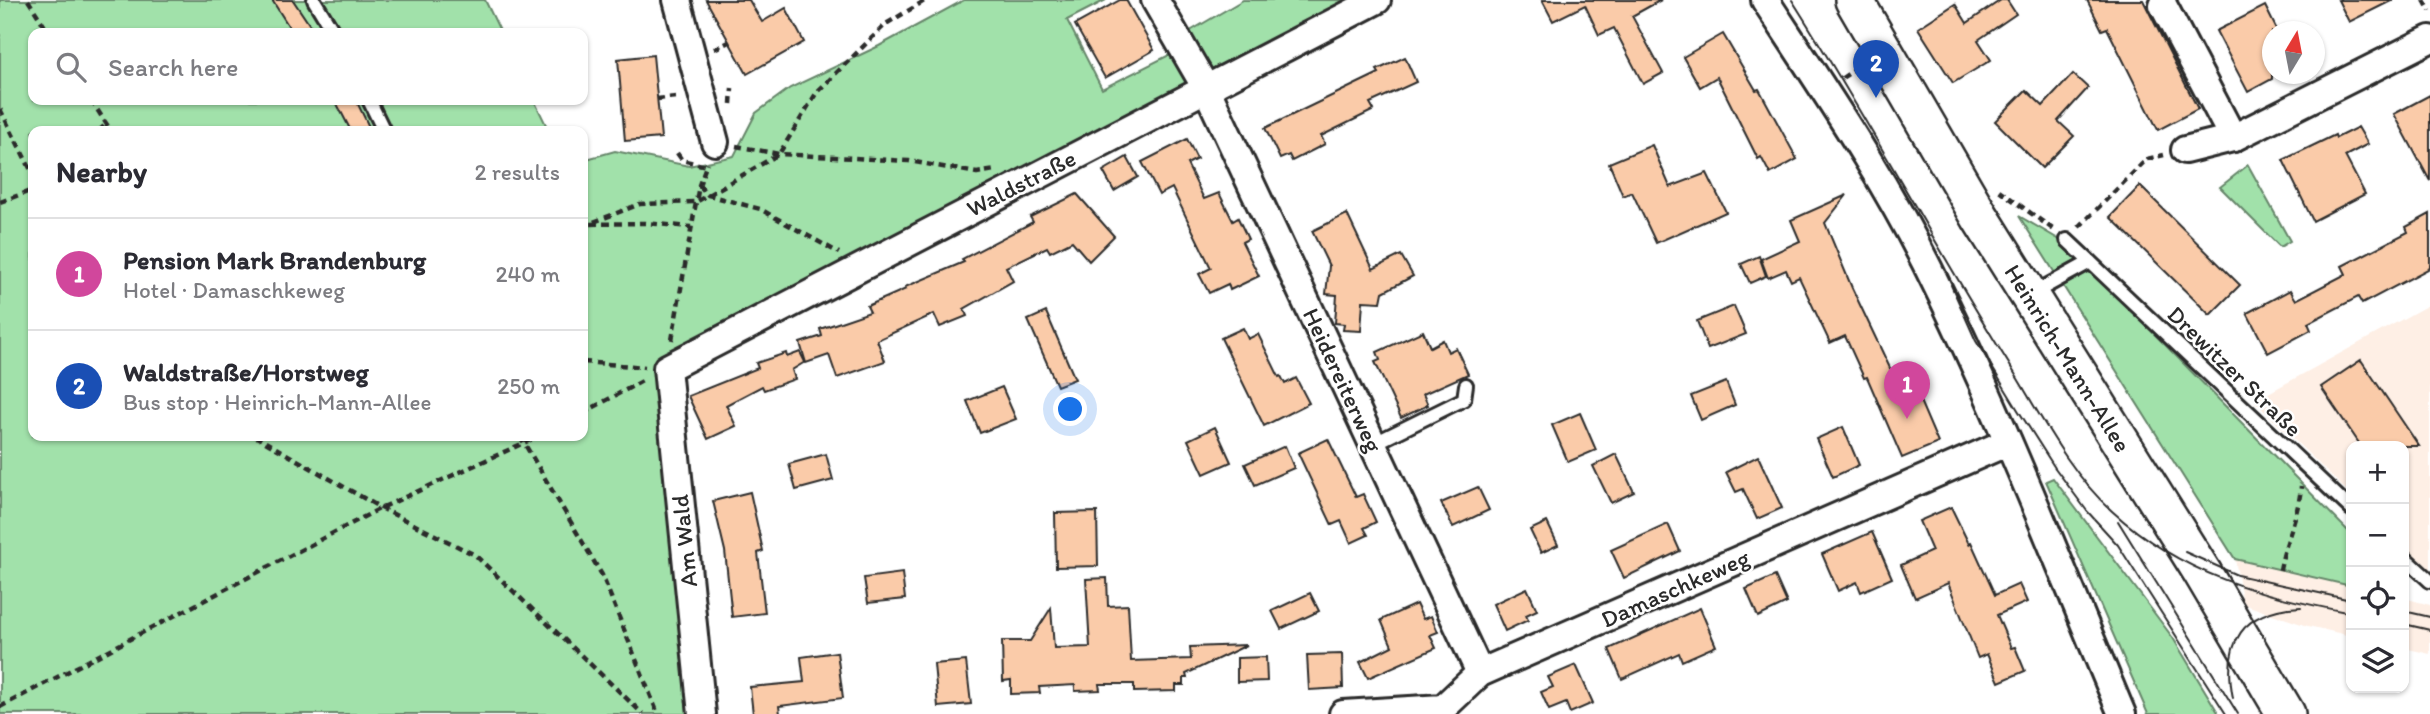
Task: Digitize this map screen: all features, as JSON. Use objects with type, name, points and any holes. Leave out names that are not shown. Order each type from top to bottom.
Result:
[{"type":"main road","name":"Heinrich-Mann-Allee","points":[[1854,0],[1980,217],[2202,572],[2286,714]]},
{"type":"street","points":[[677,0],[710,154]]},
{"type":"street","name":"Heidereiterweg","points":[[1154,0],[1206,88],[1480,673]]},
{"type":"street","name":"Waldstraße","points":[[667,368],[1377,0]]},
{"type":"street","points":[[1765,0],[1874,167],[1937,285],[2008,442],[2122,714]]},
{"type":"street","points":[[2163,5],[2233,138]]},
{"type":"street","points":[[2185,150],[2233,138],[2430,39]]},
{"type":"street","name":"Am Wald","points":[[667,368],[702,714]]},
{"type":"street","name":"Damaschkeweg","points":[[1343,714],[1443,711],[1480,673],[2008,442]]},
{"type":"lane","points":[[314,0],[331,28]]},
{"type":"lane","points":[[371,105],[382,126]]},
{"type":"lane","name":"Drewitzer Straße","points":[[2067,240],[2346,504]]},
{"type":"lane","points":[[2029,296],[2090,262]]},
{"type":"lane","points":[[1373,444],[1464,399],[1466,385]]},
{"type":"lane","points":[[2409,562],[2430,581]]},
{"type":"path","points":[[28,0],[46,28]]},
{"type":"path","points":[[588,223],[640,204],[696,202],[779,154],[817,92],[886,24],[924,0]]},
{"type":"path","points":[[2424,0],[2430,10]]},
{"type":"path","points":[[713,50],[729,42]]},
{"type":"path","points":[[657,99],[676,97]]},
{"type":"path","points":[[94,105],[106,124]]},
{"type":"path","points":[[0,109],[28,164]]},
{"type":"path","points":[[1992,184],[2067,240],[2147,159],[2185,150]]},
{"type":"path","points":[[677,153],[682,160],[710,154],[779,154],[909,161],[977,173],[1004,168]]},
{"type":"path","points":[[667,368],[699,185],[710,154]]},
{"type":"path","points":[[699,185],[708,195],[760,209],[816,238],[861,267]]},
{"type":"path","points":[[0,202],[28,193]]},
{"type":"path","points":[[588,224],[645,223],[691,227]]},
{"type":"path","points":[[588,362],[667,368]]},
{"type":"path","points":[[588,410],[667,368]]},
{"type":"path","points":[[265,441],[381,508],[475,555],[643,714]]},
{"type":"path","points":[[522,441],[602,575],[658,714]]},
{"type":"path","points":[[0,707],[381,508],[530,441]]},
{"type":"path","points":[[2280,570],[2299,507],[2302,464]]},
{"type":"shaded area","points":[[2430,304],[2430,569],[2409,551],[2409,441],[2346,441],[2346,490],[2254,401]]},
{"type":"shaded area","points":[[2235,559],[2346,585],[2346,635],[2304,625],[2243,604]]},
{"type":"shaded area","points":[[2409,599],[2430,605],[2430,654],[2409,649]]},
{"type":"green space","points":[[0,0],[485,0],[499,28],[28,28],[28,105],[536,105],[547,126],[28,126],[28,441],[588,441],[588,159],[615,151],[689,166],[734,156],[756,113],[790,88],[879,46],[964,0],[1106,0],[1067,20],[1102,89],[1177,51],[1200,89],[661,359],[699,714],[0,714]]},
{"type":"green space","points":[[1243,0],[1368,0],[1208,85],[1180,37]]},
{"type":"green space","points":[[2248,165],[2290,241],[2280,247],[2220,187]]},
{"type":"green space","points":[[2019,216],[2065,243],[2346,529],[2346,585],[2235,559]]},
{"type":"green space","points":[[2053,478],[2173,638],[2219,714],[2148,714],[2046,481]]},
{"type":"building","points":[[272,0],[293,0],[312,28],[290,28]]},
{"type":"building","points":[[706,0],[749,0],[762,22],[786,8],[804,42],[747,74]]},
{"type":"building","points":[[1120,0],[1126,0],[1154,50],[1105,78],[1075,25]]},
{"type":"building","points":[[1542,0],[1661,0],[1632,16],[1663,73],[1643,84],[1614,28],[1599,35],[1585,5],[1553,21]]},
{"type":"building","points":[[2001,0],[2007,0],[2016,14],[1978,40],[1991,60],[1953,83],[1918,28],[1955,4],[1967,23]]},
{"type":"building","points":[[2087,0],[2143,0],[2198,109],[2158,130],[2107,28],[2102,30]]},
{"type":"building","points":[[2338,0],[2393,0],[2349,22]]},
{"type":"building","points":[[2265,6],[2272,21],[2262,21],[2263,84],[2248,92],[2216,31]]},
{"type":"building","points":[[1723,34],[1756,90],[1759,89],[1797,159],[1770,174],[1761,157],[1758,159],[1717,77],[1700,87],[1683,57]]},
{"type":"building","points":[[653,55],[661,138],[625,141],[618,59]]},
{"type":"building","points":[[1405,57],[1416,82],[1370,103],[1374,110],[1321,136],[1325,144],[1292,161],[1289,155],[1280,159],[1265,128],[1379,73],[1377,70]]},
{"type":"building","points":[[2073,74],[2088,88],[2058,121],[2074,136],[2042,168],[1995,121],[2026,90],[2043,106]]},
{"type":"building","points":[[2430,95],[2430,181],[2394,114]]},
{"type":"building","points":[[338,105],[358,105],[369,126],[348,126]]},
{"type":"building","points":[[2358,127],[2368,144],[2345,156],[2365,194],[2313,221],[2283,160]]},
{"type":"building","points":[[1187,139],[1197,159],[1187,164],[1204,199],[1219,193],[1233,221],[1238,218],[1248,239],[1242,242],[1259,276],[1230,290],[1228,284],[1209,293],[1199,274],[1211,268],[1172,188],[1159,195],[1142,162]]},
{"type":"building","points":[[1652,145],[1670,187],[1707,173],[1726,212],[1656,243],[1632,192],[1623,196],[1609,163]]},
{"type":"building","points":[[1127,157],[1138,177],[1114,191],[1103,171]]},
{"type":"building","points":[[2140,186],[2240,285],[2210,315],[2110,217]]},
{"type":"building","points":[[1077,194],[1114,236],[1089,261],[1072,241],[1050,252],[1047,247],[1006,267],[1013,281],[964,309],[967,316],[940,327],[934,314],[877,340],[885,361],[837,378],[829,355],[806,363],[800,343],[822,336],[820,329],[870,312],[867,306],[964,262],[962,259],[1033,222],[1030,217]]},
{"type":"building","points":[[1847,195],[1825,223],[1898,385],[1911,380],[1938,443],[1902,458],[1867,377],[1864,378],[1845,336],[1830,343],[1799,277],[1791,281],[1786,270],[1768,278],[1761,259],[1800,241],[1791,220]]},
{"type":"building","points":[[1347,214],[1373,269],[1401,255],[1413,276],[1383,292],[1381,302],[1363,301],[1361,331],[1343,330],[1344,324],[1335,323],[1337,295],[1326,294],[1329,266],[1312,231]]},
{"type":"building","points":[[2430,214],[2430,268],[2362,304],[2358,297],[2308,323],[2311,330],[2268,353],[2247,313],[2290,290],[2296,300],[2346,274],[2342,266],[2408,232],[2406,227]]},
{"type":"building","points":[[1759,256],[1766,276],[1750,283],[1741,264]]},
{"type":"building","points":[[1734,306],[1746,334],[1708,349],[1697,321]]},
{"type":"building","points":[[1046,312],[1075,379],[1057,386],[1028,320]]},
{"type":"building","points":[[1243,328],[1248,339],[1258,334],[1279,377],[1281,376],[1285,384],[1296,378],[1309,403],[1264,426],[1221,338]]},
{"type":"building","points":[[1423,331],[1430,347],[1443,340],[1448,352],[1456,348],[1468,374],[1423,394],[1428,405],[1401,418],[1375,362],[1380,360],[1377,352]]},
{"type":"building","points":[[800,352],[805,362],[792,370],[795,379],[764,390],[762,386],[726,405],[736,426],[708,439],[688,396],[758,368],[756,363],[786,353],[787,357]]},
{"type":"building","points":[[2361,360],[2419,446],[2409,446],[2409,441],[2358,441],[2321,387]]},
{"type":"building","points":[[1726,382],[1735,405],[1701,420],[1691,396]]},
{"type":"building","points":[[1002,387],[1016,419],[980,433],[967,401]]},
{"type":"building","points":[[1580,413],[1596,450],[1568,462],[1552,425]]},
{"type":"building","points":[[1215,427],[1231,462],[1204,474],[1188,440]]},
{"type":"building","points":[[1843,427],[1859,465],[1833,477],[1816,439]]},
{"type":"building","points":[[1328,439],[1356,497],[1363,494],[1376,522],[1364,528],[1368,535],[1351,543],[1341,521],[1332,525],[1298,453]]},
{"type":"building","points":[[1285,446],[1294,468],[1255,485],[1245,464]]},
{"type":"building","points":[[826,454],[833,480],[796,490],[789,464]]},
{"type":"building","points":[[1616,454],[1634,492],[1611,503],[1593,466]]},
{"type":"building","points":[[1758,456],[1782,508],[1757,519],[1743,489],[1736,492],[1726,472]]},
{"type":"building","points":[[1478,487],[1489,510],[1453,527],[1441,503]]},
{"type":"building","points":[[750,492],[763,551],[758,553],[765,613],[732,617],[725,551],[713,501]]},
{"type":"building","points":[[1951,507],[1969,544],[1971,542],[1995,595],[2019,584],[2027,602],[1997,615],[2011,648],[2015,647],[2025,671],[1999,682],[1987,654],[1978,658],[1948,583],[1915,598],[1901,565],[1932,551],[1919,521]]},
{"type":"building","points":[[1097,512],[1098,566],[1056,567],[1055,513]]},
{"type":"building","points":[[1547,522],[1558,545],[1541,553],[1530,530]]},
{"type":"building","points":[[1668,524],[1680,551],[1624,578],[1611,550]]},
{"type":"building","points":[[1872,532],[1892,578],[1861,592],[1857,582],[1838,591],[1822,554]]},
{"type":"building","points":[[902,573],[905,599],[868,603],[864,578]]},
{"type":"building","points":[[1775,576],[1787,603],[1758,617],[1746,589]]},
{"type":"building","points":[[1107,578],[1108,606],[1128,605],[1131,661],[1191,659],[1190,647],[1247,645],[1186,674],[1184,685],[1176,685],[1176,691],[1134,692],[1134,684],[1099,684],[1100,690],[1075,691],[1075,685],[1039,687],[1040,693],[1011,694],[1011,680],[1003,681],[1002,641],[1030,641],[1051,608],[1054,648],[1090,647],[1086,579]]},
{"type":"building","points":[[1527,588],[1537,610],[1526,615],[1528,620],[1505,631],[1493,604]]},
{"type":"building","points":[[1310,593],[1319,611],[1281,629],[1272,611]]},
{"type":"building","points":[[1416,604],[1423,619],[1431,616],[1438,632],[1430,635],[1436,648],[1368,678],[1360,662],[1392,646],[1381,620]]},
{"type":"building","points":[[1700,608],[1716,646],[1682,661],[1679,653],[1622,679],[1609,649]]},
{"type":"building","points":[[837,652],[843,698],[779,706],[780,714],[753,714],[750,687],[804,682],[801,657]]},
{"type":"building","points":[[1342,654],[1343,688],[1309,690],[1307,655]]},
{"type":"building","points":[[1266,657],[1267,681],[1237,682],[1237,658]]},
{"type":"building","points":[[966,661],[971,704],[938,707],[934,664]]},
{"type":"building","points":[[1576,665],[1593,703],[1570,713],[1566,703],[1549,710],[1541,692],[1553,687],[1548,677]]},
{"type":"tram line","points":[[1792,0],[2044,422],[2068,460],[2096,495],[2139,533],[2166,552],[2195,567],[2254,590],[2346,612]]},
{"type":"tram line","points":[[1951,285],[1976,341],[2055,468],[2087,511],[2118,545],[2226,714]]},
{"type":"tram line","points":[[2118,521],[2238,714]]},
{"type":"tram line","points":[[2185,552],[2237,575],[2346,599]]},
{"type":"tram line","points":[[2233,698],[2231,661],[2234,645],[2241,633],[2251,622],[2264,615],[2281,609],[2301,607]]},
{"type":"tram line","points":[[2409,612],[2430,617]]},
{"type":"tram line","points":[[2409,625],[2430,630]]},
{"type":"place","name":"Waldstraße/Horstweg","points":[[1876,98]]},
{"type":"place","name":"Pension Mark Brandenburg","points":[[1907,419]]}]
